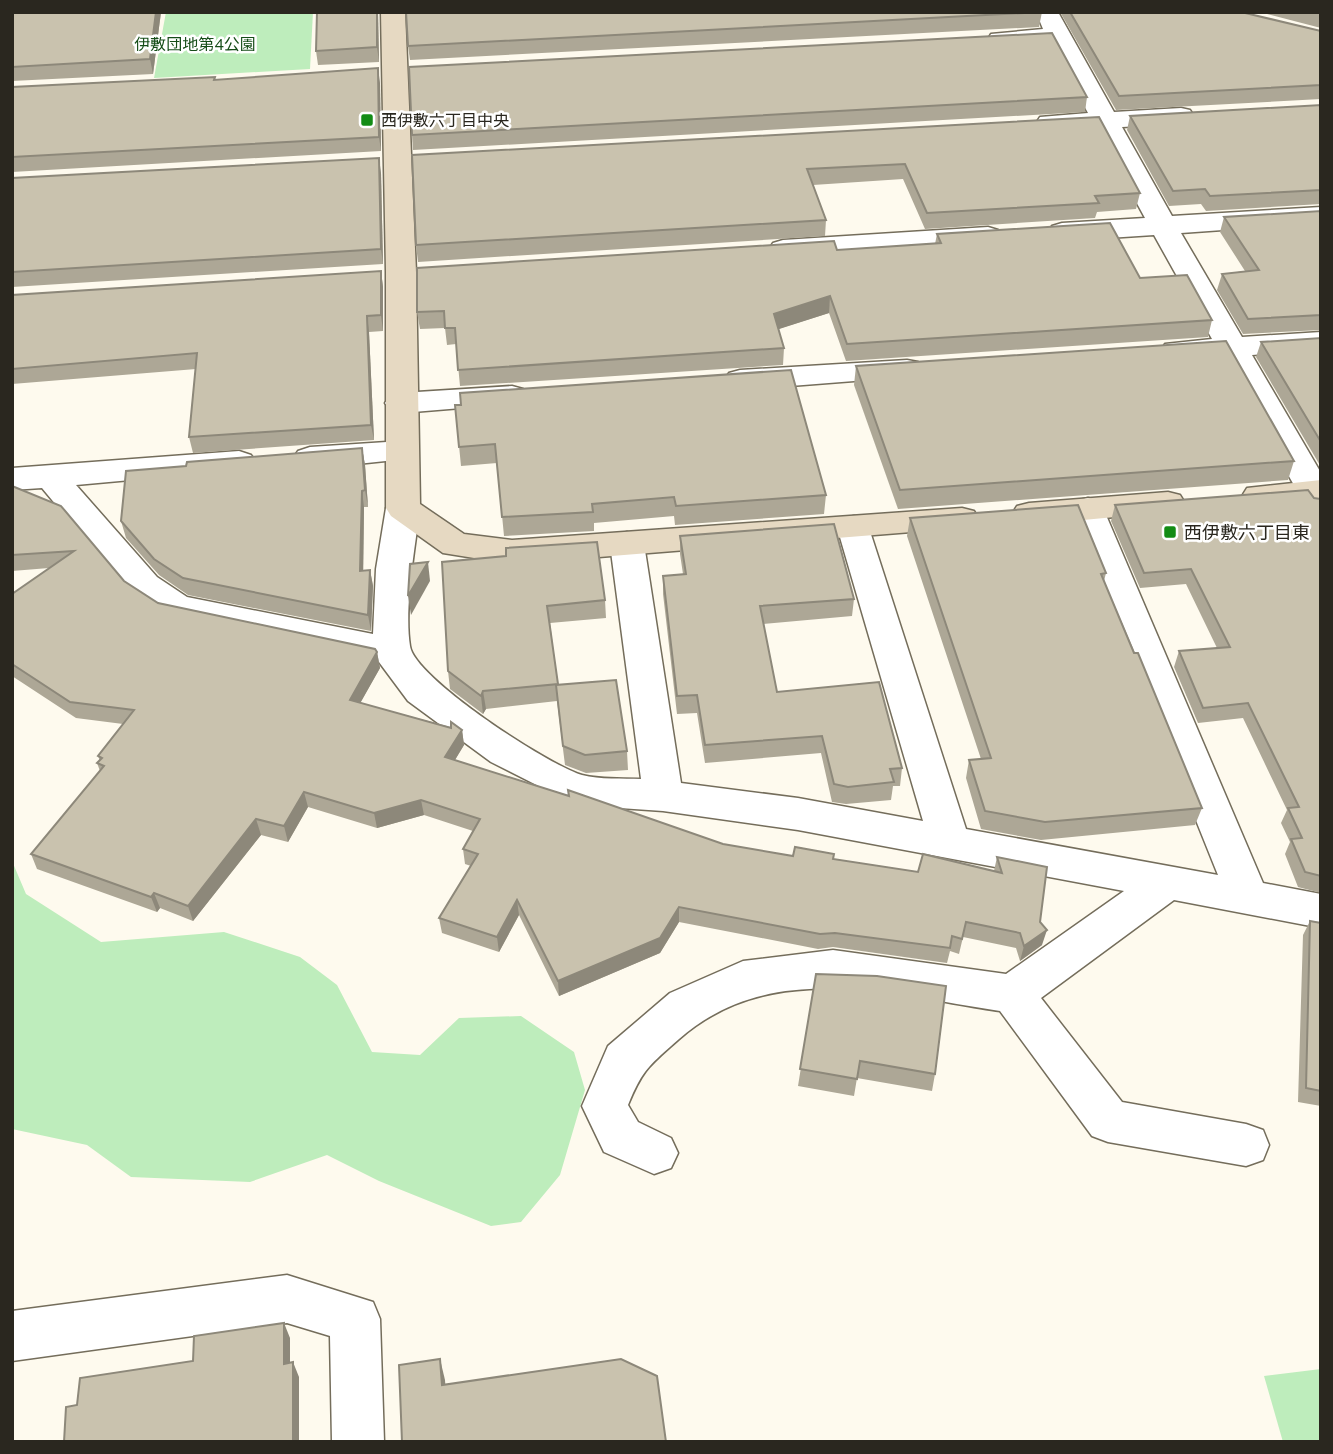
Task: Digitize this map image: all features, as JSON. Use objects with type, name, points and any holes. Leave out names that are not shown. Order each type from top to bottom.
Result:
[{"type":"street","points":[[393,12],[401,272],[402,508],[394,569],[391,651],[421,691],[505,752],[576,790],[663,796],[798,814],[1321,911]]},
{"type":"street","points":[[402,508],[455,545],[512,552],[1208,500],[1319,495],[1163,226],[1046,12]]},
{"type":"street","points":[[975,40],[1058,36]]},
{"type":"street","points":[[367,72],[422,69]]},
{"type":"street","points":[[1021,125],[1213,114]]},
{"type":"street","points":[[369,161],[425,158]]},
{"type":"street","points":[[761,250],[1321,215]]},
{"type":"street","points":[[1151,353],[1321,341]]},
{"type":"street","points":[[707,383],[943,367]]},
{"type":"street","points":[[401,403],[540,394]]},
{"type":"street","points":[[12,479],[402,451]]},
{"type":"street","points":[[50,476],[144,586],[177,607],[391,651]]},
{"type":"street","points":[[1088,509],[1248,898]]},
{"type":"street","points":[[854,527],[950,842]]},
{"type":"street","points":[[627,544],[663,796]]},
{"type":"street","points":[[654,1153],[621,1137],[605,1106],[624,1060],[686,1006],[743,979],[833,968],[1013,994],[1167,883]]},
{"type":"street","points":[[1013,994],[1108,1121],[1246,1144]]},
{"type":"street","points":[[12,1336],[287,1299],[355,1319],[358,1442]]},
{"type":"green space","name":"伊敷団地第4公園","points":[[166,12],[313,12],[310,69],[154,78]]},
{"type":"green space","points":[[12,861],[26,894],[101,942],[224,932],[300,957],[337,985],[372,1052],[420,1055],[459,1018],[521,1016],[574,1052],[585,1090],[560,1175],[521,1222],[491,1226],[379,1181],[327,1155],[250,1182],[131,1177],[87,1145],[12,1129]]},
{"type":"green space","points":[[1321,1369],[1321,1442],[1283,1442],[1264,1376]]},
{"type":"building","points":[[12,12],[156,12],[150,59],[12,67]]},
{"type":"building","points":[[317,12],[377,12],[377,47],[316,51]]},
{"type":"building","points":[[406,12],[1042,12],[408,46]]},
{"type":"building","points":[[1070,12],[1241,12],[1321,31],[1321,85],[1119,96]]},
{"type":"building","points":[[1052,33],[1087,97],[412,135],[409,67]]},
{"type":"building","points":[[378,68],[379,137],[12,157],[12,87],[215,77],[214,80]]},
{"type":"building","points":[[1321,105],[1321,190],[1210,196],[1205,189],[1173,191],[1130,116]]},
{"type":"building","points":[[1099,117],[1140,193],[1095,196],[1099,203],[927,213],[905,164],[807,169],[826,220],[416,245],[412,155]]},
{"type":"building","points":[[379,158],[381,249],[12,272],[12,178]]},
{"type":"building","points":[[1321,211],[1321,315],[1248,319],[1222,274],[1259,270],[1224,217]]},
{"type":"building","points":[[1110,223],[1140,278],[1187,275],[1212,320],[847,344],[830,296],[774,314],[784,348],[458,370],[455,328],[445,328],[444,311],[417,312],[417,268],[834,241],[837,250],[941,243],[937,234]]},
{"type":"building","points":[[381,271],[381,315],[367,316],[371,425],[189,437],[197,353],[12,369],[12,295]]},
{"type":"building","points":[[1321,338],[1321,442],[1261,342]]},
{"type":"building","points":[[1226,341],[1294,461],[900,490],[856,366]]},
{"type":"building","points":[[791,370],[826,495],[676,506],[674,497],[592,504],[593,512],[502,517],[495,444],[459,447],[455,405],[461,405],[460,393]]},
{"type":"building","points":[[362,448],[365,490],[362,491],[360,571],[370,570],[368,615],[183,578],[154,559],[121,521],[126,471],[186,466],[187,462]]},
{"type":"building","points":[[12,486],[61,506],[124,581],[158,603],[375,649],[377,652],[350,700],[451,728],[451,722],[462,730],[445,757],[569,796],[568,790],[723,844],[793,856],[795,847],[834,854],[833,859],[918,872],[923,854],[1002,873],[997,857],[1047,867],[1040,922],[1047,930],[1024,946],[1020,933],[966,922],[962,939],[952,936],[950,948],[835,933],[820,934],[679,907],[660,938],[558,981],[517,900],[497,937],[439,918],[478,854],[463,849],[480,819],[421,800],[374,813],[304,792],[284,826],[256,819],[188,906],[154,893],[151,897],[31,854],[104,766],[97,763],[102,758],[98,756],[134,710],[70,702],[12,664],[12,594],[74,551],[12,555]]},
{"type":"building","points":[[1308,490],[1314,498],[1321,499],[1321,876],[1305,872],[1291,839],[1302,838],[1288,808],[1299,807],[1248,703],[1203,708],[1179,651],[1230,647],[1191,569],[1144,573],[1115,505]]},
{"type":"building","points":[[1078,505],[1106,573],[1101,574],[1134,653],[1138,653],[1202,808],[1045,822],[985,811],[969,760],[991,758],[910,518]]},
{"type":"building","points":[[834,524],[854,599],[760,606],[777,692],[879,682],[902,768],[890,769],[894,782],[848,787],[834,784],[822,736],[705,745],[697,695],[677,696],[663,576],[686,574],[680,536]]},
{"type":"building","points":[[597,542],[605,600],[547,606],[558,684],[483,691],[481,696],[448,671],[442,562],[506,556],[506,548]]},
{"type":"building","points":[[428,562],[408,596],[410,564]]},
{"type":"building","points":[[616,680],[627,751],[585,755],[563,746],[556,685]]},
{"type":"building","points":[[1310,921],[1321,923],[1321,1091],[1306,1088]]},
{"type":"building","points":[[816,974],[877,976],[946,986],[935,1074],[860,1061],[857,1079],[800,1069]]},
{"type":"building","points":[[284,1323],[284,1364],[293,1362],[293,1442],[64,1442],[66,1407],[77,1405],[80,1378],[193,1361],[194,1336]]},
{"type":"building","points":[[440,1359],[442,1385],[621,1359],[657,1376],[666,1442],[402,1442],[399,1365]]},
{"type":"place","name":"西伊敷六丁目中央","points":[[367,120]]},
{"type":"place","name":"西伊敷六丁目東","points":[[1170,532]]}]
